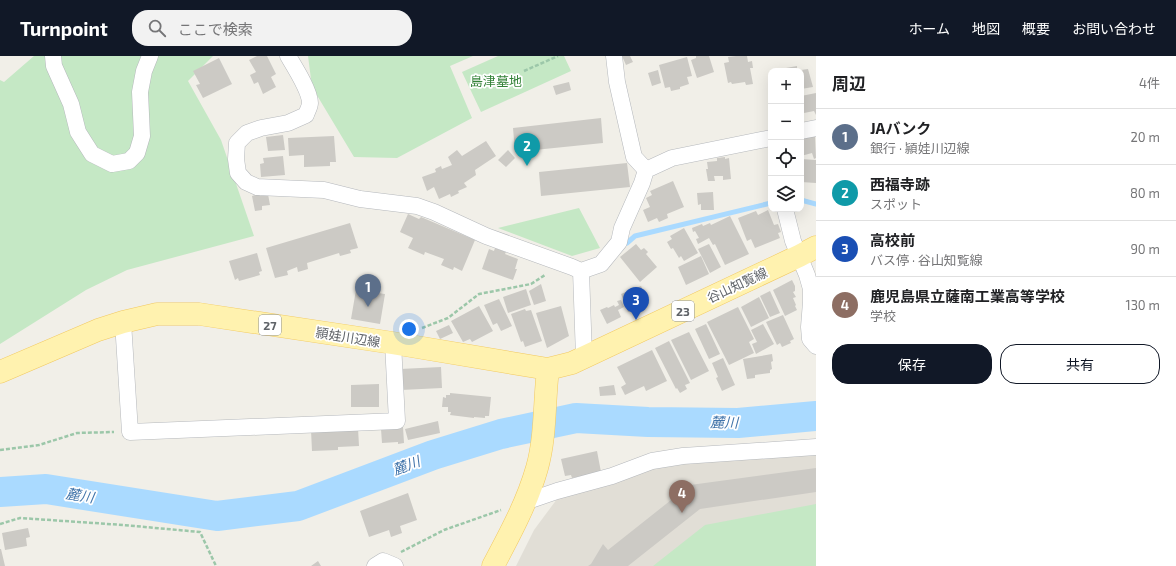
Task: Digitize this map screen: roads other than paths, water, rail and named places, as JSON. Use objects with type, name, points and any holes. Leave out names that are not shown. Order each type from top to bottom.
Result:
[{"type":"main road","name":"谷山知覧線","points":[[548,370],[572,363],[807,252]]},
{"type":"main road","name":"頴娃川辺線","points":[[0,372],[98,330],[157,314],[199,314],[393,343],[548,370]]},
{"type":"main road","points":[[493,566],[515,526],[526,502],[537,467],[543,433],[544,401],[548,370]]},
{"type":"street","points":[[53,56],[54,66],[71,104],[78,132],[92,154],[112,164],[130,161],[137,153],[142,136],[140,92],[144,71],[150,56]]},
{"type":"street","points":[[288,56],[297,70],[307,91],[310,102],[306,115],[288,123],[261,128],[247,133],[238,143],[236,159],[238,173],[246,182],[257,187],[324,190],[360,199],[418,206],[486,236],[577,269],[601,264],[619,242],[622,228],[642,183],[646,170],[672,158],[768,139]]},
{"type":"street","points":[[614,56],[616,82],[634,157],[646,170]]},
{"type":"street","points":[[804,130],[816,128]]},
{"type":"street","points":[[787,212],[807,252],[804,268],[811,290],[808,327],[810,339],[816,346]]},
{"type":"street","points":[[577,269],[584,357]]},
{"type":"street","points":[[123,322],[130,432],[397,421],[393,343]]},
{"type":"street","points":[[526,502],[557,491],[612,476],[652,461],[683,456],[816,447]]},
{"type":"waterway","points":[[804,201],[816,204]]},
{"type":"waterway","points":[[627,243],[635,236],[768,204]]},
{"type":"waterway","name":"麓川","points":[[0,492],[46,489],[217,516],[298,506],[433,455],[501,434],[576,418],[648,422],[738,423],[816,416]]},
{"type":"place","name":"西福寺跡","points":[[527,166]]},
{"type":"place","name":"JAバンク","points":[[368,307]]},
{"type":"place","name":"高校前","points":[[636,320]]},
{"type":"place","name":"鹿児島県立薩南工業高等学校","points":[[682,513]]},
{"type":"park label","name":"島津墓地","points":[[496,81]]}]
